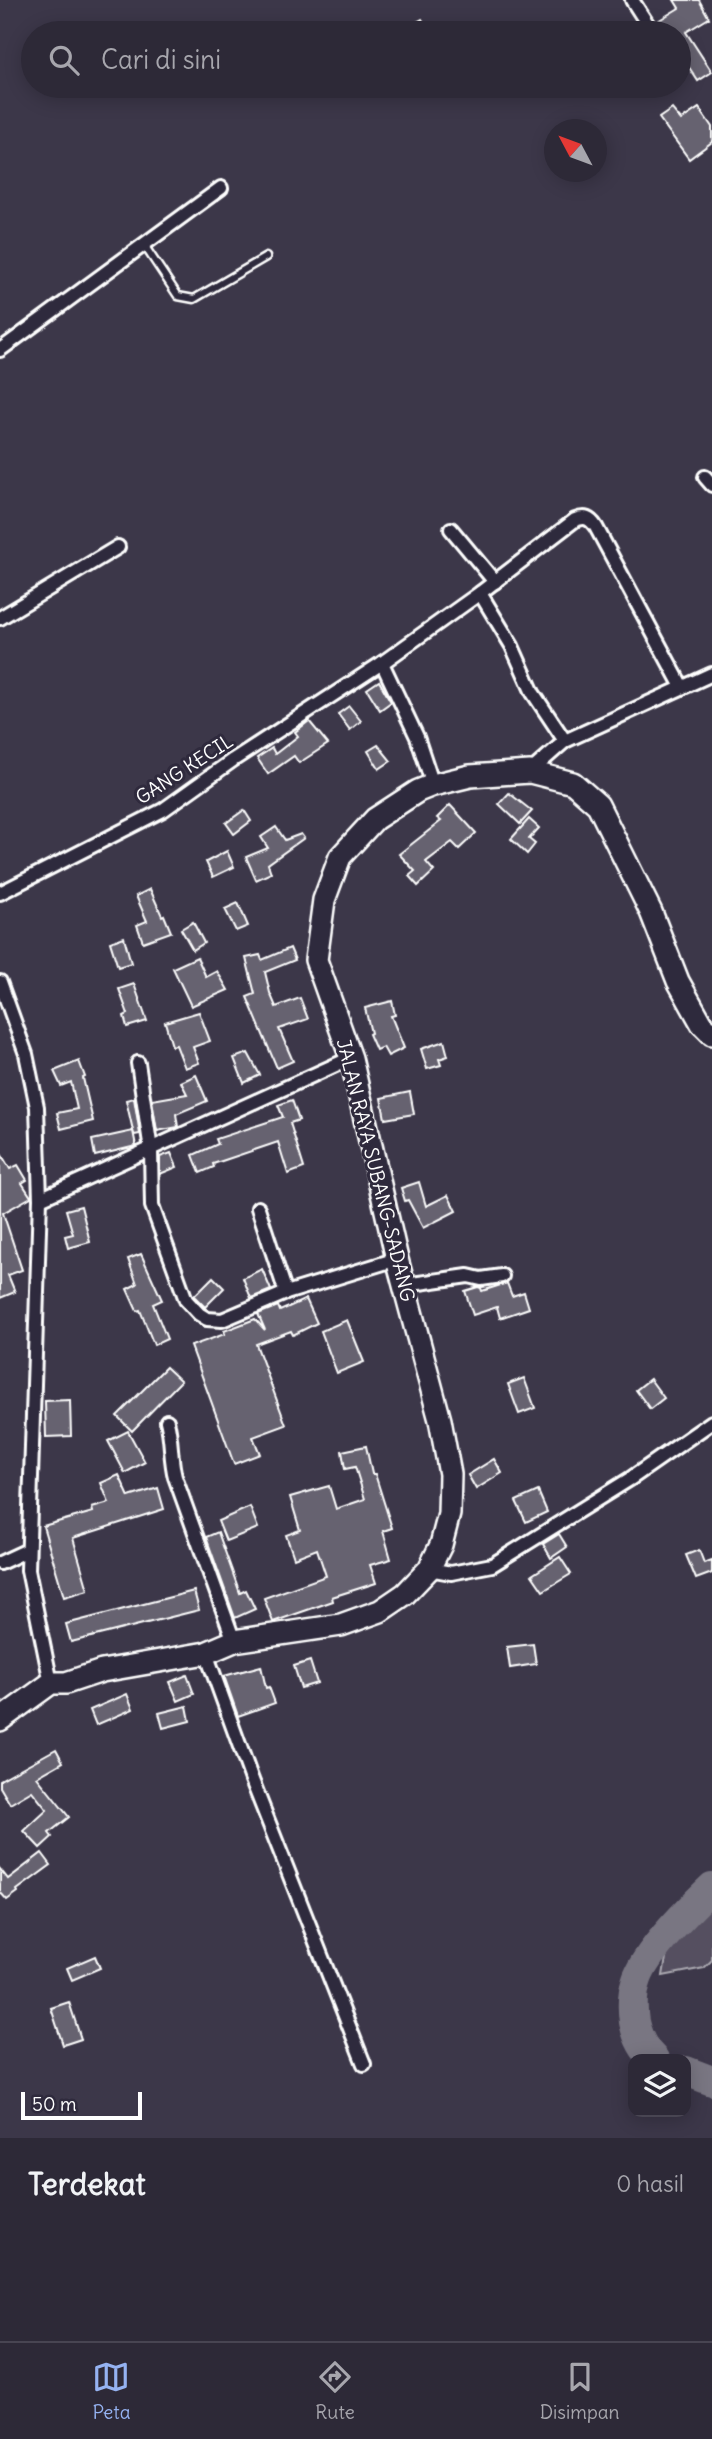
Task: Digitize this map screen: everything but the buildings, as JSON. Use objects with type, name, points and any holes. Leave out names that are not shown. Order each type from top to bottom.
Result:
[{"type":"main road","name":"JALAN RAYA SUBANG-SADANG","points":[[0,1720],[51,1683],[66,1683],[102,1671],[206,1653],[234,1641],[341,1625],[380,1611],[405,1594],[429,1569],[441,1545],[449,1514],[450,1474],[440,1420],[397,1259],[351,1058],[316,960],[324,900],[340,857],[375,819],[418,791],[470,776],[530,772],[573,783],[598,804],[651,912],[678,982],[702,1024],[712,1034]]},
{"type":"street","points":[[632,0],[645,21]]},
{"type":"street","points":[[0,350],[221,188]]},
{"type":"street","name":"GANG KECIL","points":[[0,893],[163,810],[233,760],[382,663],[495,582],[575,520],[583,517],[589,518],[596,527],[682,687]]},
{"type":"street","points":[[451,528],[495,582]]},
{"type":"street","points":[[0,618],[118,547]]},
{"type":"street","points":[[480,593],[512,646],[533,693],[565,741]]},
{"type":"street","points":[[382,663],[417,737],[433,785]]},
{"type":"street","points":[[530,772],[565,741],[712,674]]},
{"type":"street","points":[[0,982],[5,1013],[26,1054],[37,1107],[40,1199],[28,1570],[51,1683]]},
{"type":"street","points":[[40,1199],[351,1058]]},
{"type":"street","points":[[138,1063],[151,1150],[152,1206],[186,1300],[192,1308],[207,1319],[222,1320],[286,1293],[397,1259]]},
{"type":"street","points":[[258,1208],[286,1293]]},
{"type":"street","points":[[405,1285],[468,1276],[481,1279],[502,1276]]},
{"type":"street","points":[[167,1421],[170,1458],[175,1477],[234,1641]]},
{"type":"street","points":[[429,1569],[451,1573],[492,1564],[630,1479],[712,1422]]},
{"type":"street","points":[[0,1563],[28,1549]]},
{"type":"street","points":[[206,1653],[251,1780],[363,2064]]},
{"type":"lane","points":[[144,245],[178,296],[186,299],[194,299],[266,257]]},
{"type":"shaded area","points":[[712,1895],[712,1960],[704,1968],[663,1976],[670,1933]]},
{"type":"waterway","points":[[650,2054],[641,2042],[634,2022],[633,2000],[637,1979],[659,1943],[712,1887]]},
{"type":"waterway","points":[[691,2073],[712,2081]]}]
